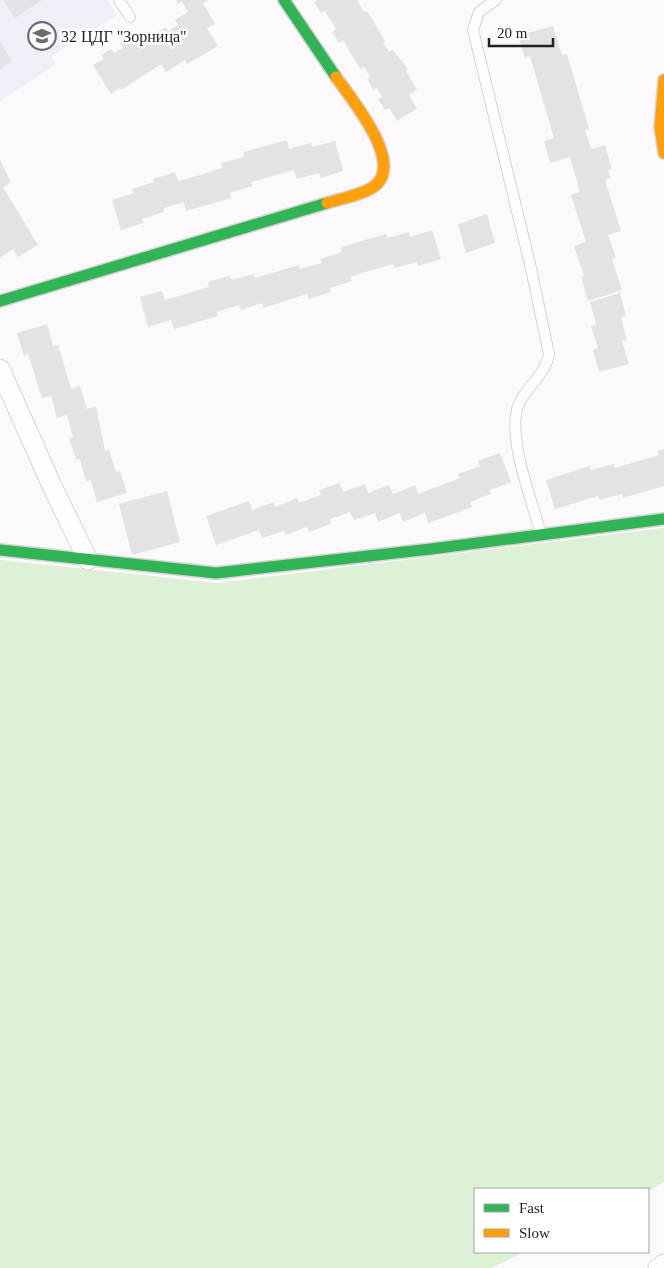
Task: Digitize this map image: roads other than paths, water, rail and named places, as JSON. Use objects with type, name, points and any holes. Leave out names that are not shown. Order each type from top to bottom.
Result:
[{"type":"street","points":[[0,301],[370,190],[381,179],[385,161],[379,141],[284,0]]},
{"type":"street","points":[[664,80],[660,112],[664,153]]},
{"type":"street","points":[[0,369],[52,486],[88,560]]},
{"type":"street","points":[[0,550],[216,573],[664,519]]},
{"type":"street","points":[[658,1268],[664,1264]]},
{"type":"lane","points":[[119,0],[130,17]]},
{"type":"lane","points":[[496,0],[479,12],[473,30],[530,264],[549,354],[547,366],[519,405],[514,423],[516,442],[541,535]]},
{"type":"place","name":"32 ЦДГ \"Зорница\"","points":[[42,36]]}]
